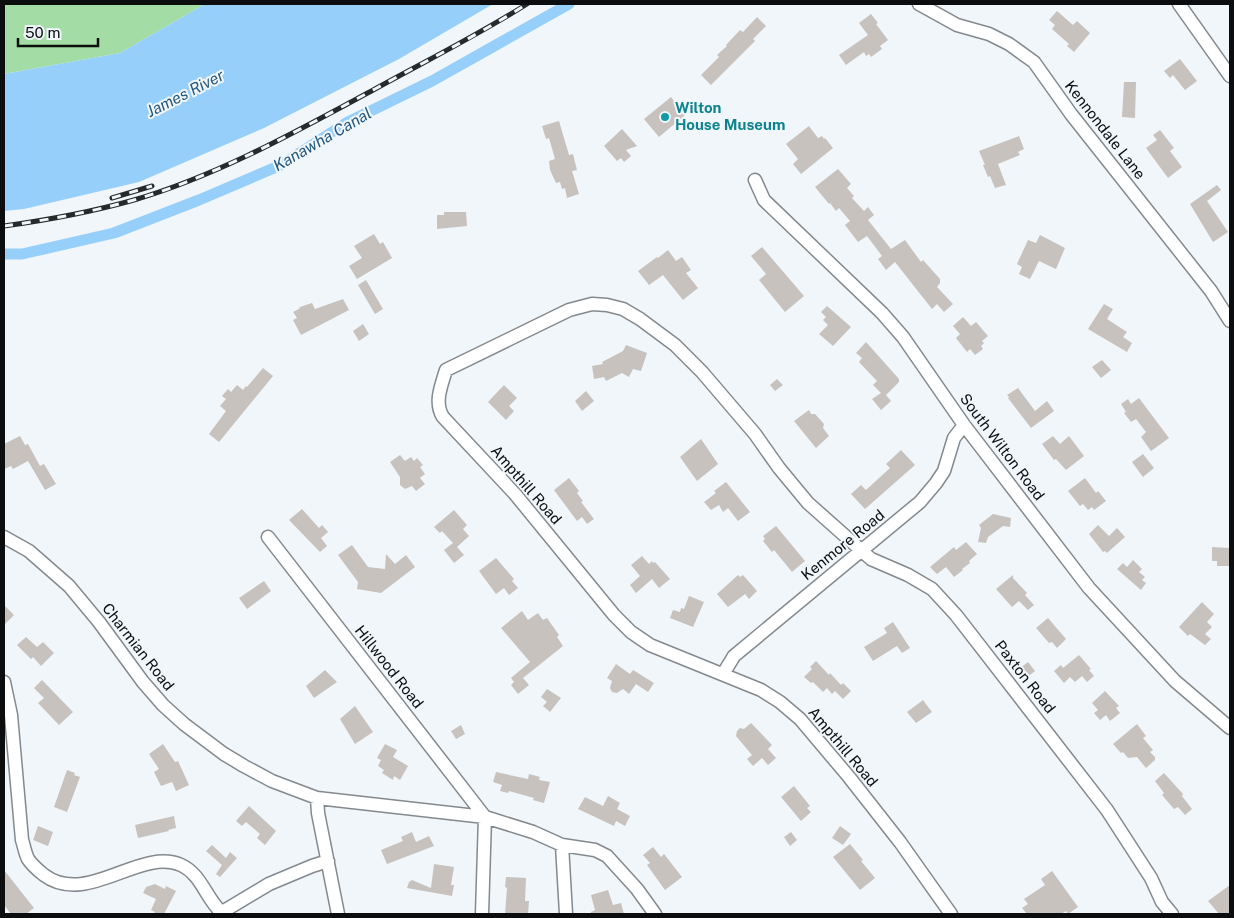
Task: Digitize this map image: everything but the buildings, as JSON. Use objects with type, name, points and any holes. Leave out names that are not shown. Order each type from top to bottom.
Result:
[{"type":"street","name":"Kennondale Lane","points":[[919,4],[957,25],[989,34],[1009,44],[1034,62],[1071,114],[1211,291],[1230,321]]},
{"type":"street","points":[[1179,4],[1230,76]]},
{"type":"street","name":"South Wilton Road","points":[[755,180],[764,200],[882,313],[903,337],[964,425],[1089,588],[1175,681],[1230,728]]},
{"type":"street","name":"Ampthill Road","points":[[808,504],[755,434],[702,372],[675,345],[623,309],[592,304],[569,310],[446,370],[440,391],[438,409],[443,417],[515,494],[614,616],[631,632],[650,645],[761,690],[780,702],[800,719],[900,842],[951,914]]},
{"type":"street","name":"Kenmore Road","points":[[724,674],[734,656],[920,502],[944,471],[954,438],[964,425]]},
{"type":"street","name":"Paxton Road","points":[[808,504],[871,559],[908,575],[932,589],[956,615],[1107,810],[1151,878],[1162,902],[1172,914]]},
{"type":"street","name":"Charmian Road","points":[[4,537],[29,551],[69,586],[163,705],[184,724],[224,754],[244,766],[272,781],[317,798],[485,818],[533,832],[562,845],[595,850],[607,856],[637,889],[655,914]]},
{"type":"street","name":"Hillwood Road","points":[[268,537],[485,818]]},
{"type":"street","points":[[4,682],[12,715],[22,840],[28,859],[38,871],[57,882],[80,884],[92,882],[151,864],[173,862],[190,870],[220,913],[269,884],[328,861]]},
{"type":"street","points":[[317,798],[318,813],[338,914]]},
{"type":"street","points":[[482,914],[485,818]]},
{"type":"street","points":[[562,845],[566,914]]},
{"type":"green space","points":[[4,4],[205,4],[120,53],[4,74]]},
{"type":"water","name":"James River","points":[[205,4],[493,4],[399,59],[264,128],[139,182],[24,209],[4,211],[4,74],[120,53]]},
{"type":"waterway","name":"Kanawha Canal","points":[[4,254],[22,254],[114,233],[281,165],[346,123],[432,81],[569,4]]},
{"type":"railway","points":[[4,226],[69,215],[118,204],[166,190],[197,178],[257,151],[316,121],[471,37],[527,4]]},
{"type":"railway","points":[[112,198],[152,186]]},
{"type":"place","name":"Wilton House Museum","points":[[665,117]]}]
